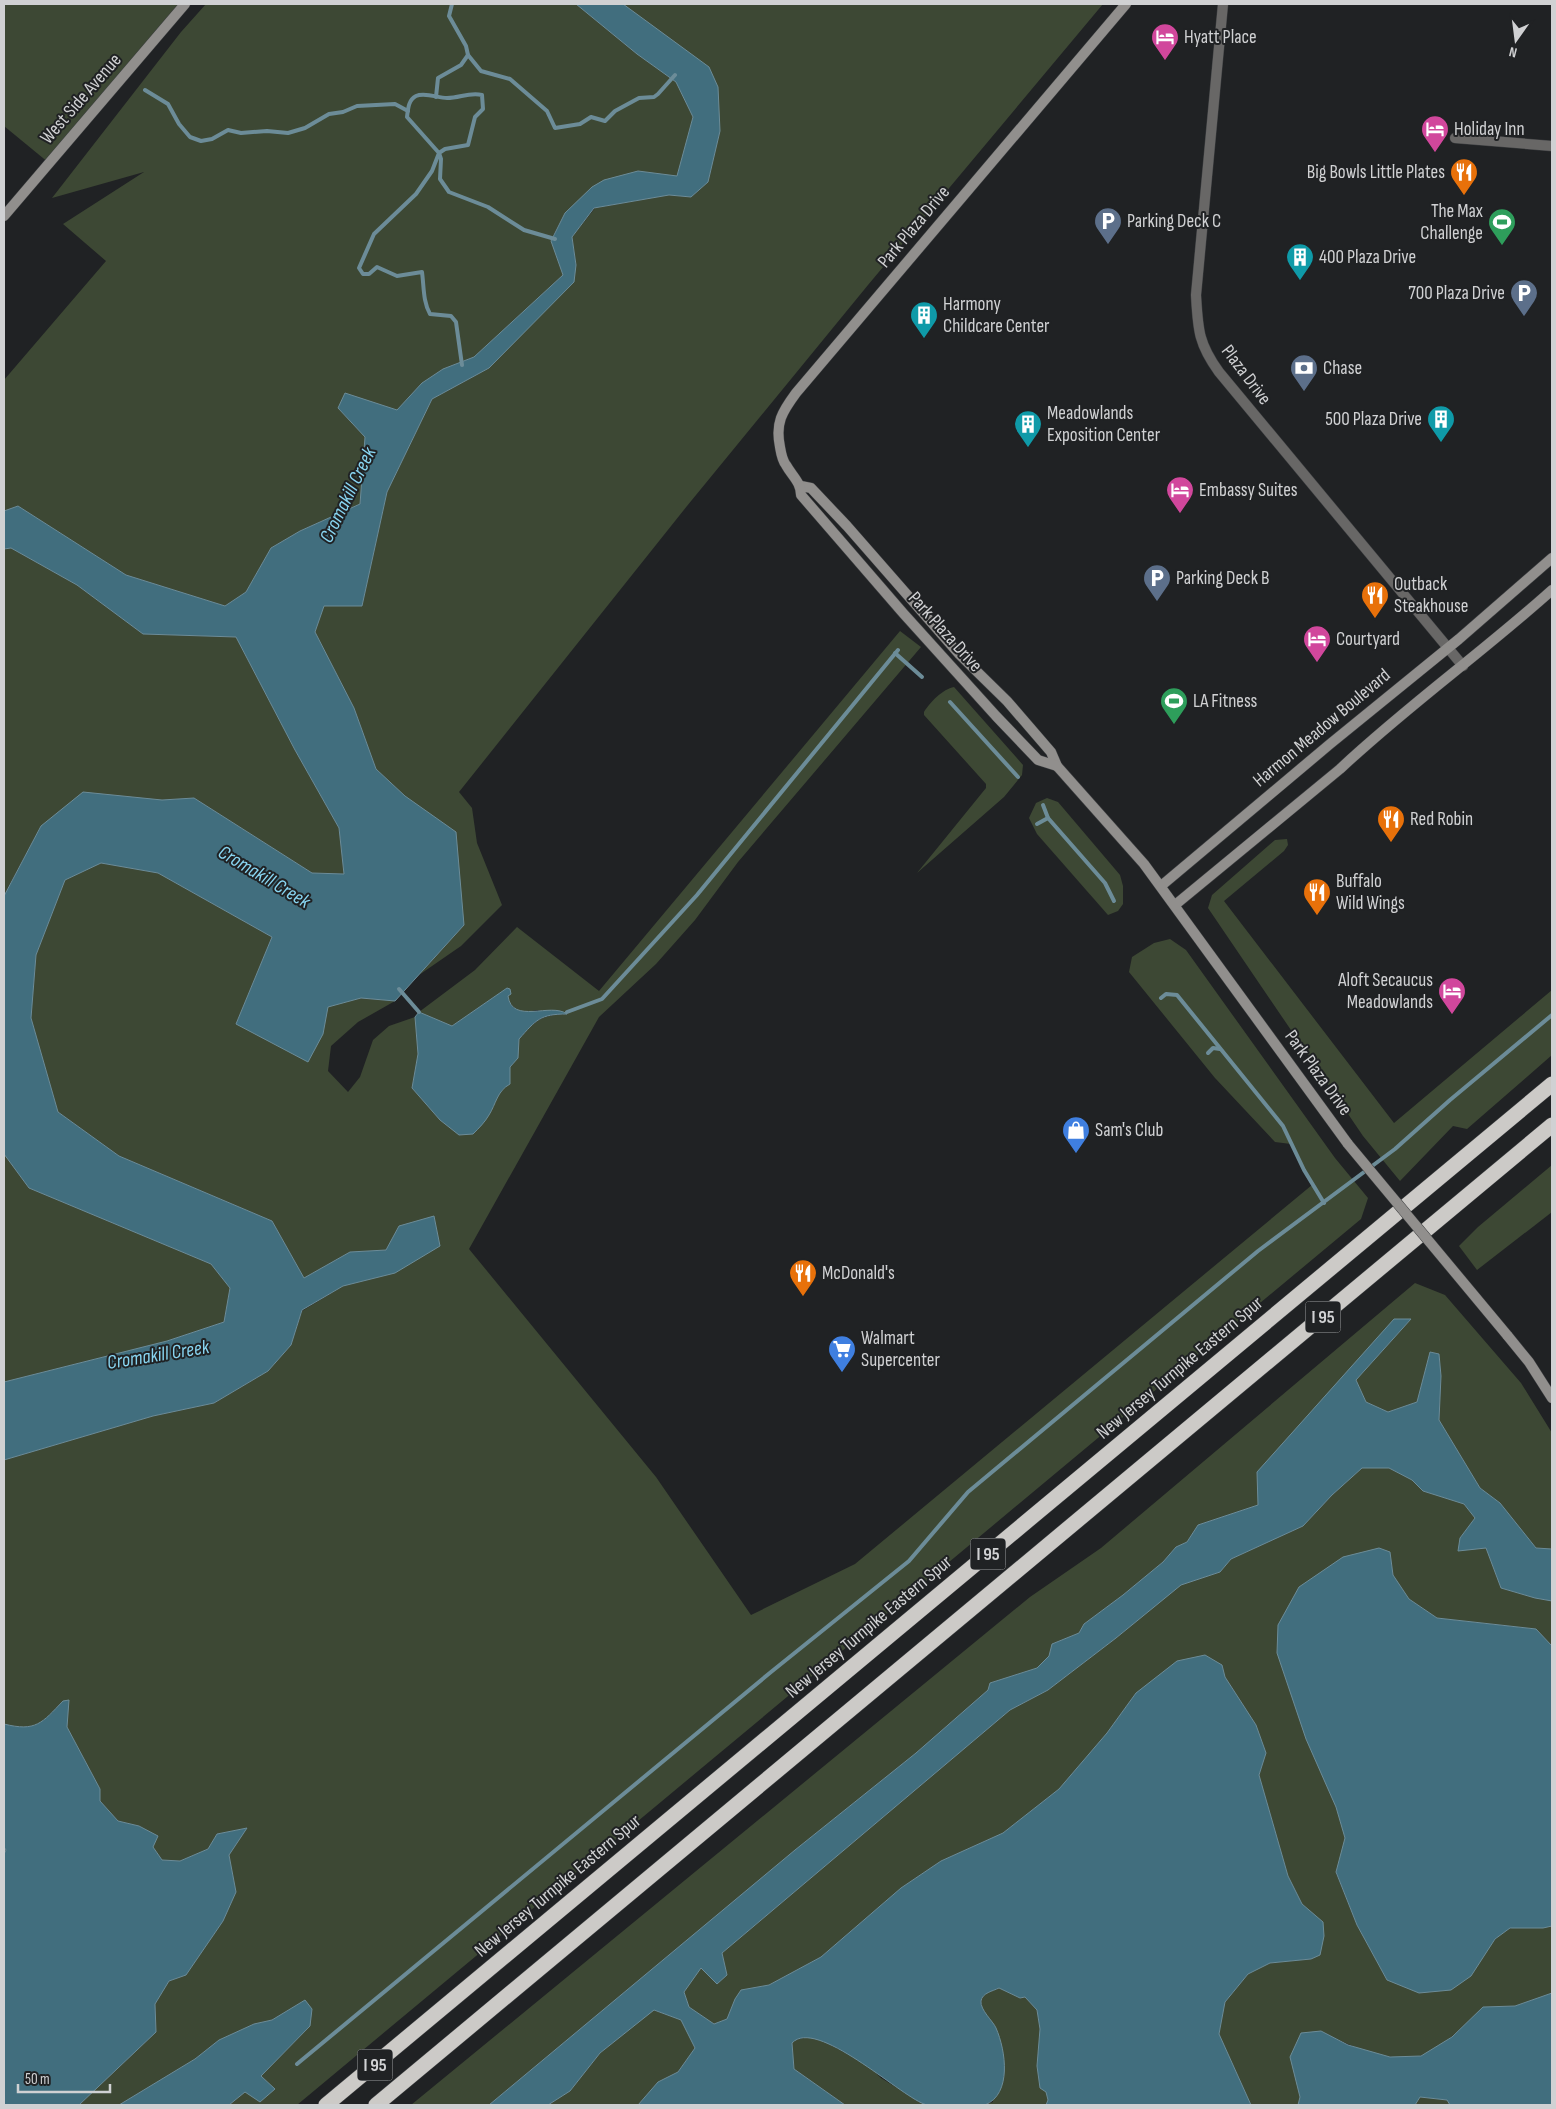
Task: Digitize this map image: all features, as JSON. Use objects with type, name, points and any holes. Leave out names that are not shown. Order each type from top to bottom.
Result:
[{"type":"highway","name":"New Jersey Turnpike Eastern Spur","points":[[326,2105],[1552,1084]]},
{"type":"highway","name":"I 95","points":[[376,2105],[1552,1125]]},
{"type":"street","name":"West Side Avenue","points":[[4,216],[186,4]]},
{"type":"street","name":"Park Plaza Drive","points":[[1057,766],[1038,760],[951,666],[801,495],[801,486],[785,464],[778,434],[784,411],[802,386],[1126,4]]},
{"type":"street","name":"Plaza Drive","points":[[1223,4],[1196,295],[1198,331],[1204,348],[1219,372],[1463,666]]},
{"type":"street","points":[[1455,138],[1552,146]]},
{"type":"street","name":"Park Plaza Drive","points":[[801,486],[811,488],[847,526],[959,654],[1007,701],[1052,752],[1057,766],[1144,864],[1161,886],[1348,1144],[1529,1362],[1552,1398]]},
{"type":"street","name":"Harmon Meadow Boulevard","points":[[1161,886],[1448,648],[1552,558]]},
{"type":"street","points":[[1174,905],[1552,590]]},
{"type":"street","points":[[951,666],[959,654]]},
{"type":"green space","points":[[4,4],[185,4],[49,163],[4,126]]},
{"type":"green space","points":[[206,4],[576,4],[637,54],[676,82],[693,117],[677,177],[638,171],[565,213],[551,240],[563,275],[474,357],[443,369],[422,383],[397,410],[338,408],[365,437],[360,504],[300,531],[271,548],[246,592],[225,606],[126,575],[18,506],[4,511],[4,380],[106,261],[63,224],[144,172],[52,198],[181,32]]},
{"type":"green space","points":[[623,4],[1103,4],[868,285],[687,506],[459,792],[472,808],[477,843],[502,905],[461,946],[419,975],[464,925],[405,796],[376,769],[354,708],[315,632],[324,606],[362,606],[387,492],[432,399],[489,368],[576,264],[572,237],[595,208],[669,195],[691,197],[708,182],[720,131],[651,25]]},
{"type":"green space","points":[[11,548],[77,585],[143,634],[236,637],[295,750],[339,828],[344,874],[312,873],[194,798],[162,800],[41,826],[4,895],[4,549]]},
{"type":"green space","points":[[900,631],[921,647],[738,862],[695,920],[656,964],[599,1017],[469,1249],[656,1477],[751,1615],[855,1564],[1312,1185],[1291,1144],[1275,1142],[1215,1078],[1129,972],[1132,957],[1154,943],[1170,939],[1186,950],[1335,1158],[1368,1198],[1361,1219],[297,2105],[229,2105],[245,2092],[275,2089],[261,2076],[310,2026],[305,2000],[272,2020],[254,2024],[219,2040],[195,2059],[119,2105],[79,2105],[156,2032],[155,2004],[169,1981],[186,1975],[223,1921],[236,1892],[229,1855],[247,1828],[217,1834],[208,1849],[180,1861],[162,1860],[153,1847],[157,1836],[139,1826],[118,1821],[100,1801],[100,1789],[67,1727],[63,1701],[38,1724],[24,1727],[4,1724],[4,1460],[153,1416],[214,1403],[268,1371],[291,1345],[302,1311],[343,1286],[395,1273],[399,1226],[386,1250],[350,1252],[304,1278],[272,1221],[119,1156],[58,1112],[31,1018],[36,955],[65,880],[101,863],[158,873],[272,937],[236,1024],[323,1034],[327,1007],[361,998],[395,1001],[358,1022],[331,1046],[328,1071],[348,1092],[360,1077],[373,1040],[389,1026],[415,1017],[418,1054],[412,1088],[440,1120],[489,1115],[499,1093],[510,1084],[510,1067],[516,1057],[519,1039],[530,1027],[544,1017],[567,1014],[536,1010],[524,1013],[517,1010],[509,1003],[507,988],[452,1026],[419,1012],[475,970],[517,927],[599,991]]},
{"type":"green space","points":[[954,687],[1023,765],[1022,775],[1004,797],[917,873],[986,788],[986,784],[924,715],[924,712],[937,696]]},
{"type":"green space","points":[[1047,798],[1058,802],[1120,875],[1123,886],[1123,904],[1118,911],[1108,915],[1037,834],[1029,818],[1036,803]]},
{"type":"green space","points":[[1287,839],[1288,845],[1284,851],[1224,901],[1394,1123],[1552,990],[1552,1055],[1467,1129],[1453,1126],[1400,1181],[1363,1136],[1208,908],[1212,895],[1275,840]]},
{"type":"green space","points":[[4,1154],[29,1188],[211,1264],[230,1288],[224,1322],[167,1341],[4,1382]]},
{"type":"green space","points":[[1552,1165],[1552,1212],[1477,1270],[1459,1246],[1478,1227]]},
{"type":"green space","points":[[1415,1283],[1445,1295],[1521,1383],[1552,1433],[1552,1549],[1536,1548],[1500,1503],[1480,1488],[1439,1420],[1441,1376],[1439,1354],[1430,1352],[1417,1402],[1388,1412],[1366,1402],[1356,1380],[1411,1319],[1394,1319],[1259,1505],[1198,1525],[1187,1542],[1176,1547],[1163,1562],[1084,1624],[1079,1633],[1052,1644],[1049,1656],[1037,1668],[990,1683],[988,1690],[916,1753],[795,1850],[489,2105],[411,2105],[1030,1597],[1101,1548]]},
{"type":"green space","points":[[1362,1468],[1389,1468],[1412,1480],[1423,1491],[1464,1504],[1475,1518],[1460,1538],[1486,1548],[1501,1588],[1552,1601],[1552,1646],[1536,1629],[1437,1618],[1409,1599],[1393,1575],[1390,1552],[1336,1807],[1346,1838],[1336,1873],[1357,1925],[1387,1980],[1471,1976],[1488,1948],[1506,1930],[1517,1927],[1552,1926],[1552,1993],[1515,2006],[1483,2007],[1444,2043],[1427,2053],[1407,2058],[1368,2052],[1321,2031],[1291,2057],[1300,2097],[1298,2105],[1251,2105],[1219,2034],[1225,2002],[1248,1974],[1270,1963],[1311,1959],[1323,1923],[1302,1904],[1288,1876],[1259,1775],[1266,1753],[1256,1725],[1225,1677],[1222,1665],[1136,1693],[1107,1733],[1059,1789],[1003,1833],[941,1861],[901,1888],[821,1957],[769,1985],[741,1991],[735,1999],[727,2019],[714,2024],[689,2007],[684,1992],[701,1967],[717,1984],[727,1975],[722,1953],[1010,1710],[1048,1690],[1116,1638],[1181,1584],[1220,1572],[1231,1559],[1303,1526],[1332,1495]]},
{"type":"green space","points":[[999,1988],[1020,1998],[1025,1997],[1037,2010],[1040,2029],[1037,2066],[1040,2088],[1046,2091],[1048,2100],[1046,2105],[985,2105],[993,2102],[981,1999],[985,1994]]},
{"type":"green space","points":[[653,2010],[681,2020],[695,2048],[678,2072],[658,2082],[638,2105],[548,2105],[570,2091],[600,2053]]},
{"type":"green space","points":[[818,2038],[869,2066],[881,2078],[925,2105],[845,2105],[794,2069],[792,2043],[795,2040]]},
{"type":"green space","points":[[1420,2097],[1447,2100],[1450,2105],[1415,2105]]},
{"type":"water","name":"Cromakill Creek","points":[[576,4],[623,4],[709,67],[718,87],[720,131],[708,182],[691,197],[669,195],[594,208],[572,237],[576,265],[574,282],[489,368],[432,399],[387,492],[362,606],[324,606],[315,632],[354,708],[376,769],[405,796],[456,832],[464,925],[395,1001],[361,998],[328,1007],[323,1034],[308,1062],[236,1024],[272,937],[158,873],[101,863],[65,880],[36,955],[31,1018],[58,1112],[119,1156],[272,1221],[304,1278],[350,1252],[386,1250],[399,1226],[434,1216],[440,1246],[395,1273],[343,1286],[302,1310],[291,1345],[268,1371],[214,1403],[153,1416],[4,1460],[4,1382],[167,1341],[224,1322],[230,1288],[211,1264],[29,1188],[4,1154],[4,896],[41,826],[83,792],[162,800],[194,798],[312,873],[344,874],[339,828],[295,750],[236,637],[143,634],[77,585],[11,548],[4,549],[4,511],[18,506],[126,575],[225,606],[246,592],[271,548],[300,531],[360,504],[365,437],[338,408],[345,393],[397,410],[422,383],[443,369],[474,357],[563,275],[551,241],[565,213],[592,187],[604,180],[638,171],[677,176],[693,117],[676,82],[637,54]]},
{"type":"water","points":[[507,988],[510,989],[511,994],[508,996],[511,1005],[517,1009],[524,1011],[552,1010],[567,1014],[550,1015],[539,1019],[519,1039],[518,1058],[510,1067],[510,1084],[502,1090],[487,1118],[473,1134],[459,1135],[440,1120],[412,1088],[418,1054],[415,1017],[419,1012],[452,1026]]},
{"type":"water","points":[[1394,1319],[1411,1319],[1356,1380],[1366,1402],[1388,1412],[1417,1402],[1430,1352],[1439,1354],[1441,1376],[1439,1420],[1480,1488],[1500,1503],[1536,1548],[1552,1549],[1552,1601],[1501,1588],[1486,1548],[1458,1551],[1460,1538],[1475,1518],[1464,1504],[1423,1491],[1412,1480],[1389,1468],[1362,1468],[1332,1495],[1303,1526],[1231,1559],[1220,1572],[1181,1585],[1048,1690],[1010,1710],[722,1953],[727,1975],[717,1984],[701,1968],[684,1992],[689,2007],[714,2024],[727,2019],[741,1990],[769,1985],[821,1957],[901,1888],[941,1861],[1003,1833],[1059,1789],[1107,1733],[1136,1693],[1177,1661],[1205,1655],[1222,1665],[1225,1677],[1256,1725],[1266,1753],[1259,1775],[1288,1876],[1302,1904],[1323,1922],[1324,1936],[1320,1955],[1311,1959],[1270,1963],[1248,1974],[1225,2002],[1219,2034],[1251,2105],[1046,2105],[1048,2100],[1046,2092],[1040,2088],[1037,2066],[1040,2029],[1037,2010],[1025,1997],[1020,1998],[999,1988],[986,1994],[981,2001],[982,2008],[1000,2037],[1004,2060],[1003,2082],[1000,2092],[985,2105],[944,2106],[924,2104],[837,2048],[819,2040],[803,2038],[792,2043],[794,2069],[845,2105],[638,2105],[658,2082],[678,2072],[695,2048],[681,2020],[654,2010],[600,2053],[570,2091],[548,2105],[489,2105],[795,1850],[916,1753],[988,1690],[990,1683],[1037,1668],[1049,1656],[1052,1644],[1079,1633],[1084,1624],[1163,1562],[1176,1547],[1187,1542],[1198,1525],[1258,1505],[1257,1472]]},
{"type":"water","points":[[1379,1548],[1390,1552],[1393,1575],[1409,1599],[1437,1618],[1536,1629],[1552,1646],[1552,1926],[1543,1928],[1510,1928],[1495,1939],[1471,1976],[1451,1990],[1419,1993],[1387,1980],[1357,1925],[1336,1872],[1345,1838],[1336,1807],[1306,1739],[1277,1653],[1278,1625],[1299,1587],[1343,1557]]},
{"type":"water","points":[[69,1700],[67,1727],[100,1789],[100,1801],[118,1821],[139,1826],[158,1836],[153,1847],[162,1860],[180,1861],[208,1849],[217,1834],[247,1828],[229,1855],[236,1892],[223,1921],[186,1975],[169,1981],[155,2004],[156,2032],[79,2105],[4,2105],[4,1854],[6,1850],[4,1847],[4,1724],[24,1727],[38,1724],[63,1701]]},
{"type":"water","points":[[1552,1993],[1552,2105],[1450,2105],[1447,2100],[1420,2097],[1415,2105],[1298,2105],[1300,2097],[1290,2057],[1301,2033],[1321,2031],[1348,2045],[1390,2057],[1421,2056],[1452,2037],[1483,2007],[1515,2006]]},
{"type":"water","points":[[305,2000],[312,2009],[310,2026],[261,2076],[275,2089],[260,2102],[245,2092],[229,2105],[119,2105],[195,2059],[219,2040],[254,2024],[272,2020]]},
{"type":"waterway","points":[[452,4],[449,16],[466,46],[468,55]]},
{"type":"waterway","points":[[436,97],[438,78],[461,65],[468,55],[481,71],[510,79],[547,111],[555,128],[580,124],[591,117],[605,121],[615,111],[639,98],[654,97],[675,75]]},
{"type":"waterway","points":[[145,90],[168,104],[179,124],[190,137],[201,141],[212,139],[228,130],[241,133],[267,131],[288,133],[305,128],[329,114],[343,112],[357,106],[395,104],[408,111]]},
{"type":"waterway","points":[[462,365],[456,322],[451,316],[430,314],[425,299],[422,272],[397,276],[377,267],[369,274],[363,274],[359,268],[374,234],[416,194],[432,171],[439,153],[445,149],[468,145],[475,117],[483,109],[482,95],[473,94],[447,98],[420,95],[411,100],[407,117],[439,153],[441,159],[440,179],[449,192],[488,207],[524,230],[555,239]]},
{"type":"waterway","points":[[567,1012],[602,999],[697,895],[898,650]]},
{"type":"waterway","points":[[895,653],[922,677]]},
{"type":"waterway","points":[[950,702],[1018,777]]},
{"type":"waterway","points":[[1043,805],[1048,818],[1105,883],[1114,901]]},
{"type":"waterway","points":[[1037,824],[1048,818]]},
{"type":"waterway","points":[[399,989],[419,1012]]},
{"type":"waterway","points":[[1161,998],[1166,994],[1177,995],[1283,1126],[1304,1170],[1324,1203]]},
{"type":"waterway","points":[[297,2064],[771,1672],[909,1561],[968,1492],[1258,1251],[1395,1149],[1450,1100],[1552,1015]]},
{"type":"waterway","points":[[1208,1053],[1213,1048],[1220,1049]]},
{"type":"place","name":"Hyatt Place","points":[[1165,61]]},
{"type":"place","name":"Holiday Inn","points":[[1435,153]]},
{"type":"place","name":"Big Bowls Little Plates","points":[[1464,196]]},
{"type":"place","name":"Parking Deck C","points":[[1108,245]]},
{"type":"place","name":"The Max Challenge","points":[[1502,246]]},
{"type":"place","name":"400 Plaza Drive","points":[[1300,281]]},
{"type":"place","name":"700 Plaza Drive","points":[[1524,317]]},
{"type":"place","name":"Harmony Childcare Center","points":[[924,339]]},
{"type":"place","name":"Chase","points":[[1304,392]]},
{"type":"place","name":"500 Plaza Drive","points":[[1441,443]]},
{"type":"place","name":"Meadowlands Exposition Center","points":[[1028,448]]},
{"type":"place","name":"Embassy Suites","points":[[1180,514]]},
{"type":"place","name":"Parking Deck B","points":[[1157,602]]},
{"type":"place","name":"Outback Steakhouse","points":[[1375,619]]},
{"type":"place","name":"Courtyard","points":[[1317,663]]},
{"type":"place","name":"LA Fitness","points":[[1174,725]]},
{"type":"place","name":"Red Robin","points":[[1391,843]]},
{"type":"place","name":"Buffalo Wild Wings","points":[[1317,916]]},
{"type":"place","name":"Aloft Secaucus Meadowlands","points":[[1452,1015]]},
{"type":"place","name":"Sam's Club","points":[[1076,1154]]},
{"type":"place","name":"McDonald's","points":[[803,1297]]},
{"type":"place","name":"Walmart Supercenter","points":[[842,1373]]}]
